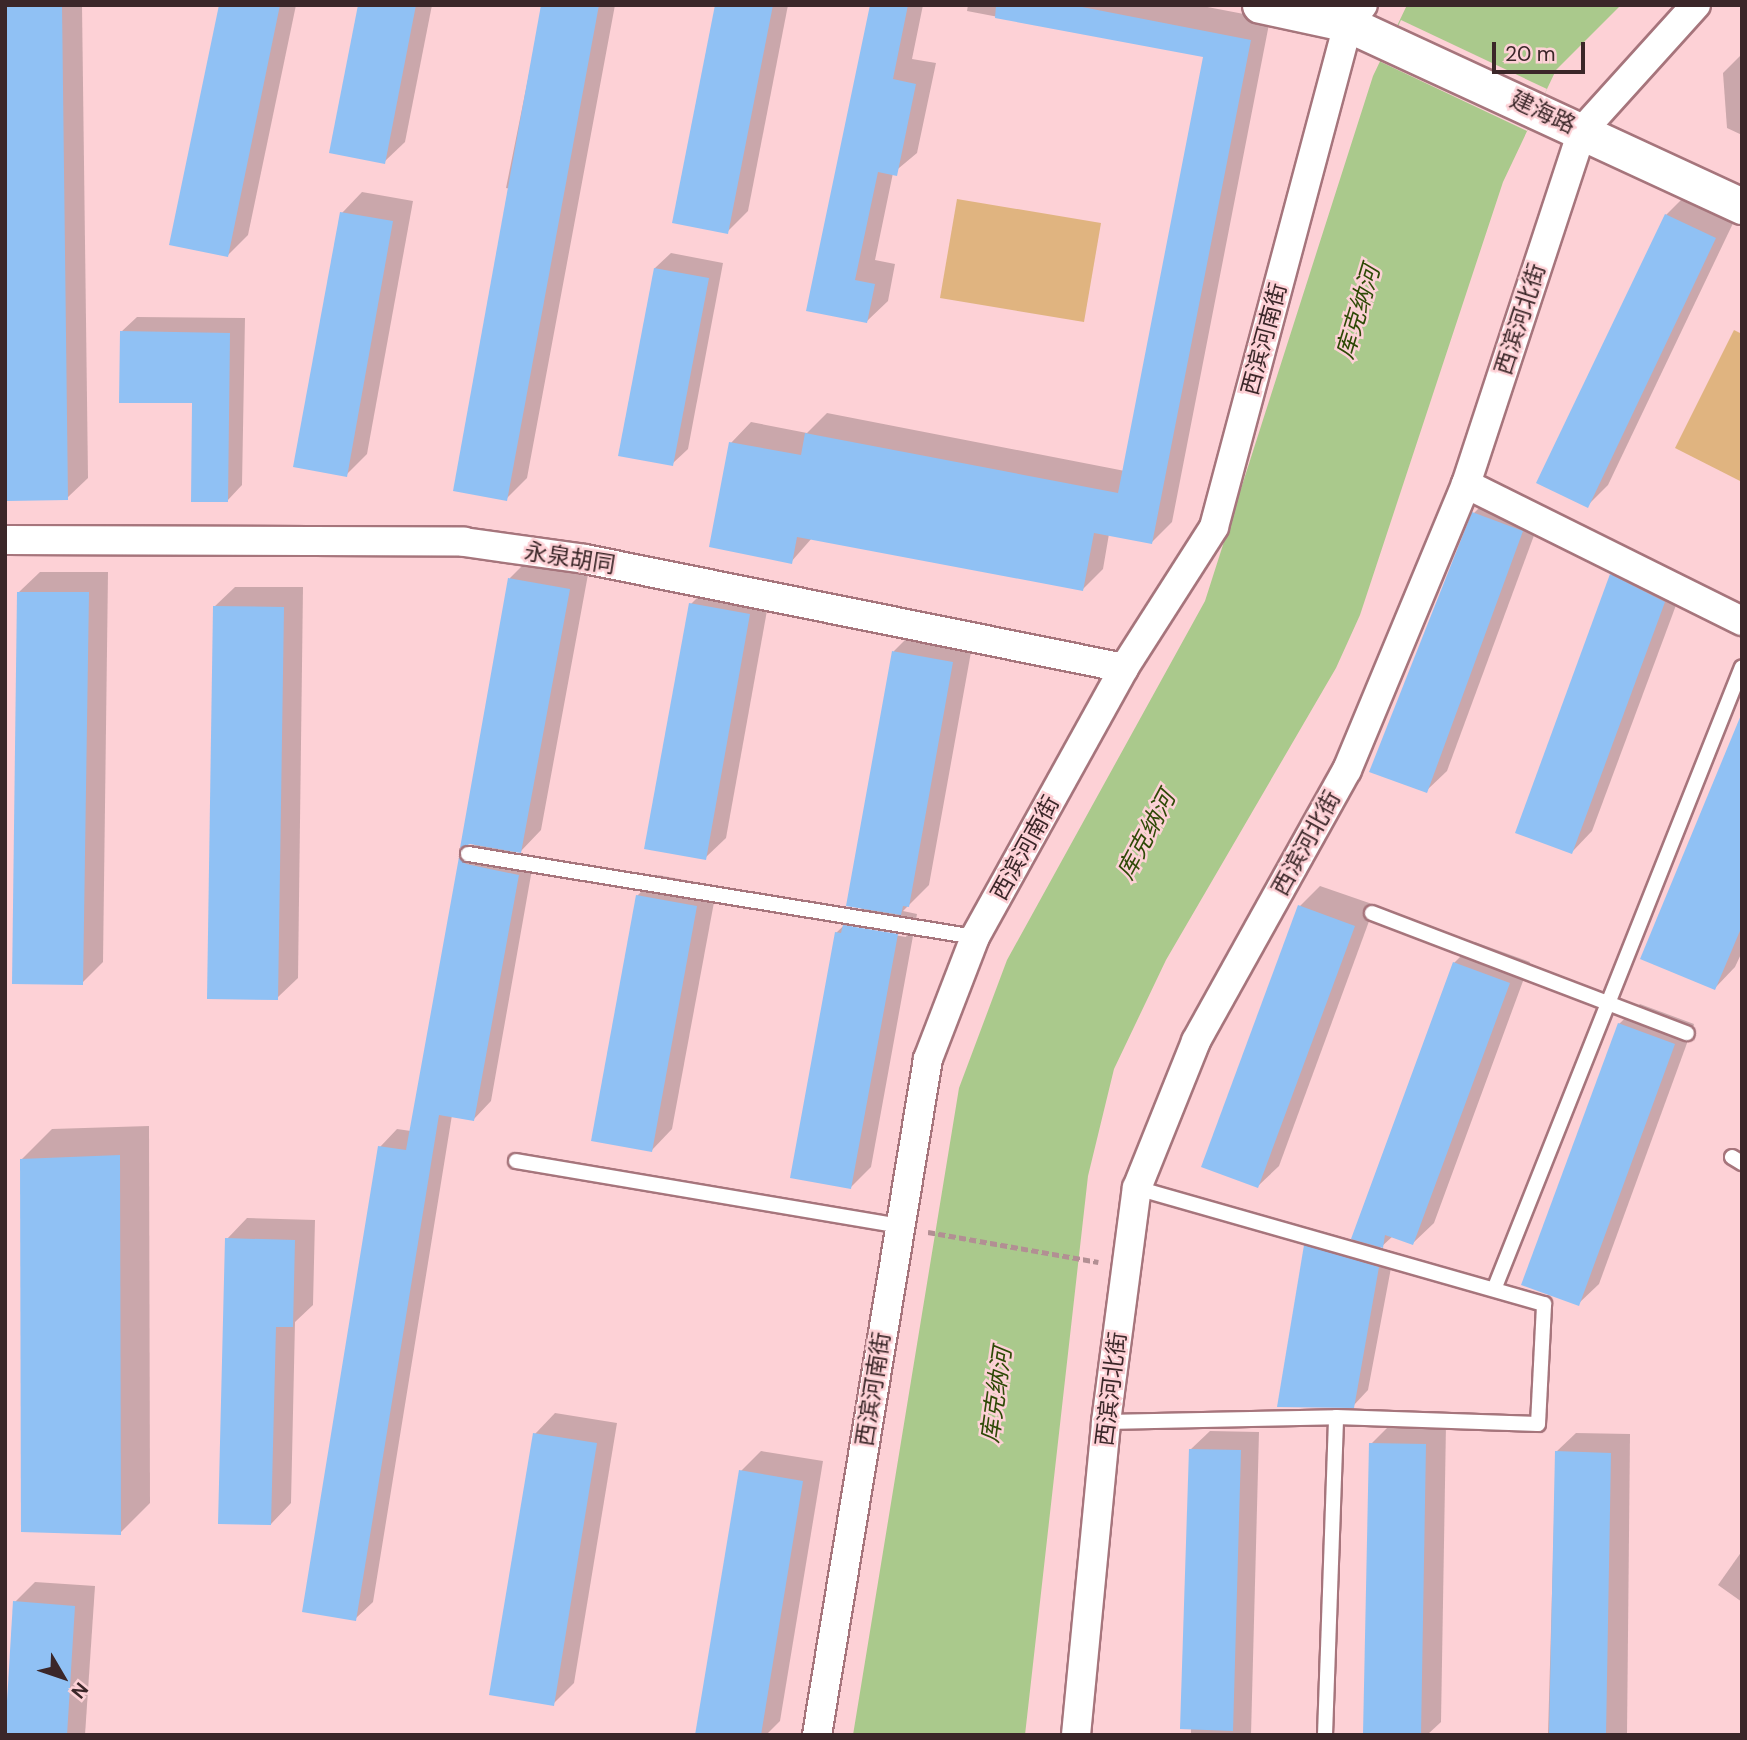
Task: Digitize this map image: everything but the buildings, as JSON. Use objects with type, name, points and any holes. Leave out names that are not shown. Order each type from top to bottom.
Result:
[{"type":"street","name":"建海路","points":[[1260,5],[1356,14],[1390,41],[1742,206]]},
{"type":"street","name":"西滨河北街","points":[[1076,1735],[1106,1422],[1137,1188],[1196,1041],[1347,770],[1466,484],[1570,125],[1696,5]]},
{"type":"street","name":"西滨河南街","points":[[817,1735],[913,1229],[929,1059],[975,937],[1124,668],[1214,527],[1356,14]]},
{"type":"street","points":[[1466,484],[1742,621]]},
{"type":"street","name":"永泉胡同","points":[[5,540],[464,542],[585,559],[1124,668]]},
{"type":"lane","points":[[1495,1287],[1606,1002],[1742,667]]},
{"type":"lane","points":[[468,854],[975,937]]},
{"type":"lane","points":[[1372,913],[1687,1033]]},
{"type":"lane","points":[[516,1161],[913,1229]]},
{"type":"lane","points":[[1106,1422],[1336,1417],[1538,1424],[1544,1304],[1495,1287],[1137,1188]]},
{"type":"lane","points":[[1325,1735],[1336,1417]]},
{"type":"path","points":[[913,1229],[1086,1260]]},
{"type":"shaded area","points":[[957,199],[1101,223],[1084,322],[940,298]]},
{"type":"shaded area","points":[[1734,330],[1742,334],[1742,482],[1675,448]]},
{"type":"water","name":"库克纳河","points":[[1407,5],[1621,5],[1556,70],[1503,182],[1360,615],[1336,668],[1166,960],[1114,1069],[1088,1176],[1025,1735],[853,1735],[959,1088],[1007,960],[1205,601],[1373,76]]},
{"type":"pier","points":[[1401,20],[1547,89],[1527,131],[1381,62]]}]
